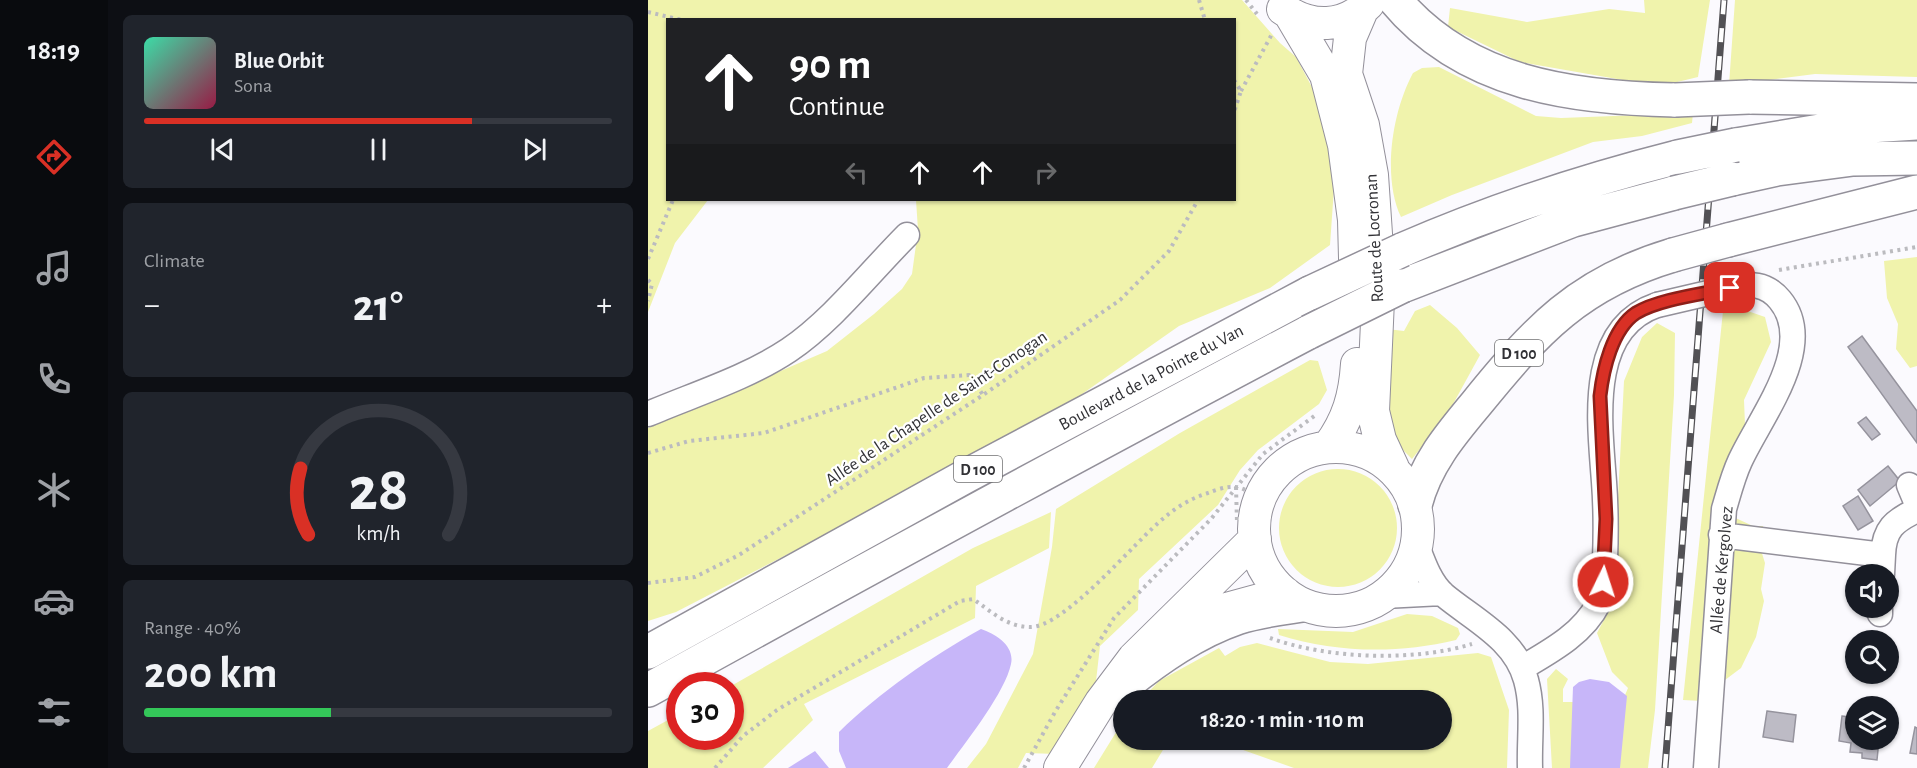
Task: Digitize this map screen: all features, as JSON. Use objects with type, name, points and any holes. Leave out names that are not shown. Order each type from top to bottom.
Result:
[{"type":"highway","points":[[1395,0],[1431,38],[1473,61],[1502,74],[1583,95],[1675,100],[1749,97],[1917,100]]},
{"type":"highway","name":"Boulevard de la Pointe du Van","points":[[648,652],[966,476],[1310,293],[1402,250],[1491,213],[1563,189],[1678,158],[1736,145],[1838,128],[1917,123]]},
{"type":"highway","name":"Boulevard de la Pointe du Van","points":[[648,690],[892,558],[1064,461],[1309,332],[1402,286],[1573,220],[1674,193],[1777,169],[1853,159],[1917,158]]},
{"type":"highway","name":"D 100","points":[[1415,505],[1425,474],[1444,444],[1514,358],[1545,325],[1571,303],[1619,273],[1728,240],[1917,192]]},
{"type":"main road","points":[[1275,21],[1330,24],[1347,19],[1367,5]]},
{"type":"main road","name":"Route de Locronan","points":[[1367,5],[1350,38],[1346,74],[1363,125],[1372,176],[1379,278],[1373,411],[1380,440],[1392,468]]},
{"type":"main road","name":"Route de Locronan","points":[[1275,21],[1326,75],[1344,145],[1354,220],[1355,383],[1347,420],[1329,446]]},
{"type":"main road","points":[[1329,446],[1352,448],[1374,455],[1392,468],[1406,485],[1415,505],[1419,532],[1417,546],[1404,574],[1384,596],[1350,610],[1331,611],[1313,608],[1285,593],[1270,578],[1260,559],[1248,493],[1271,478],[1287,462],[1307,452],[1329,446]]},
{"type":"main road","points":[[1060,768],[1101,702],[1134,658],[1255,539]]},
{"type":"main road","points":[[1077,768],[1127,689],[1153,657],[1187,627],[1216,612],[1285,593]]},
{"type":"street","points":[[648,414],[744,374],[790,349],[819,324],[907,235]]},
{"type":"street","points":[[1522,668],[1577,630],[1593,613],[1600,600],[1605,568],[1606,519],[1599,408],[1602,380],[1621,330],[1635,314],[1657,305],[1730,288],[1754,285]]},
{"type":"street","name":"Allée de Kergolvez","points":[[1706,768],[1721,536],[1732,479],[1782,380],[1793,345],[1792,323],[1784,305],[1775,294],[1754,285]]},
{"type":"street","points":[[1882,564],[1888,528],[1917,510]]},
{"type":"street","points":[[1721,536],[1876,564]]},
{"type":"street","points":[[1417,546],[1424,565],[1442,593],[1494,633],[1522,668],[1531,706],[1530,768]]},
{"type":"street","points":[[1384,596],[1442,593]]},
{"type":"street","points":[[1127,689],[1184,648],[1242,621],[1313,608]]},
{"type":"path","points":[[1199,0],[1204,18]]},
{"type":"path","points":[[1236,106],[1253,64],[1275,21],[1246,0]]},
{"type":"path","points":[[648,12],[674,18]]},
{"type":"path","points":[[1236,83],[1241,92]]},
{"type":"path","points":[[648,259],[673,201]]},
{"type":"path","name":"Allée de la Chapelle de Saint-Conogan","points":[[648,583],[695,577],[739,555],[983,395],[1120,300],[1169,251],[1197,201]]},
{"type":"path","points":[[1754,285],[1786,267],[1917,247]]},
{"type":"path","points":[[648,280],[652,284],[648,300]]},
{"type":"path","points":[[648,453],[689,441],[764,433],[924,378],[969,375],[983,395]]},
{"type":"path","points":[[1024,768],[1055,712],[1108,626],[1128,601],[1211,519],[1248,493],[1269,448],[1318,413]]},
{"type":"path","points":[[715,768],[743,736],[777,710],[960,600],[972,600],[994,616],[1011,623],[1029,627],[1044,625],[1078,602],[1167,515],[1194,498],[1248,493]]},
{"type":"path","points":[[1242,621],[1254,633],[1278,641],[1345,655],[1404,653],[1463,647],[1482,642],[1494,633]]},
{"type":"green space","points":[[648,0],[1242,0],[1280,43],[1296,57],[1323,108],[1335,174],[1330,245],[1270,288],[1179,326],[1075,399],[852,521],[676,612],[648,621],[648,428],[827,351],[874,314],[902,289],[912,274],[918,230],[916,201],[1236,201],[1236,18],[666,18],[666,201],[707,201],[675,243],[648,312]]},
{"type":"green space","points":[[1644,0],[1710,0],[1698,77],[1669,84],[1640,83],[1520,62],[1448,27],[1450,8],[1527,22],[1609,9],[1645,13]]},
{"type":"green space","points":[[1735,0],[1917,0],[1917,77],[1815,74],[1729,85]]},
{"type":"green space","points":[[1439,67],[1536,116],[1561,118],[1693,113],[1692,123],[1642,136],[1593,142],[1452,195],[1401,217],[1392,183],[1391,164],[1395,125],[1413,73],[1422,68]]},
{"type":"green space","points":[[1917,257],[1917,366],[1910,368],[1896,349],[1898,324],[1887,298],[1884,261]]},
{"type":"green space","points":[[1430,305],[1457,328],[1480,355],[1447,415],[1412,459],[1399,446],[1386,418],[1387,329],[1404,331],[1415,311]]},
{"type":"green space","points":[[1739,308],[1765,317],[1771,342],[1744,400],[1745,425],[1736,446],[1729,515],[1753,526],[1763,526],[1760,547],[1765,563],[1761,589],[1764,601],[1756,637],[1741,668],[1725,680],[1704,669],[1702,701],[1683,700],[1723,311]]},
{"type":"green space","points":[[1657,323],[1675,333],[1674,395],[1655,710],[1648,768],[1616,768],[1623,700],[1628,688],[1612,672],[1597,633],[1607,614],[1618,498],[1624,381],[1642,337]]},
{"type":"green space","points":[[1310,360],[1318,361],[1327,390],[1319,404],[1258,450],[1240,470],[1218,505],[1139,579],[1138,610],[1100,646],[1095,690],[1057,754],[1026,753],[1018,768],[967,768],[986,744],[1033,654],[1052,547],[1056,509],[1180,433]]},
{"type":"green space","points":[[1338,469],[1371,479],[1387,495],[1397,528],[1387,561],[1371,577],[1338,587],[1305,577],[1289,561],[1279,528],[1289,495],[1305,479]]},
{"type":"green space","points":[[1051,512],[1049,548],[976,586],[975,618],[804,704],[813,720],[763,768],[648,768],[648,731],[666,721],[666,750],[744,750],[744,679],[973,548]]},
{"type":"green space","points":[[1407,614],[1432,616],[1458,628],[1460,634],[1456,640],[1434,645],[1367,650],[1301,641],[1279,635],[1278,629],[1353,632]]},
{"type":"green space","points":[[1257,643],[1330,662],[1368,664],[1478,653],[1491,657],[1509,710],[1507,768],[1294,768],[1243,750],[1452,750],[1452,690],[1150,690],[1159,681],[1219,648],[1225,656],[1240,647]]},
{"type":"green space","points":[[1556,669],[1568,679],[1563,689],[1563,702],[1584,702],[1580,768],[1552,768],[1547,679]]},
{"type":"green space","points":[[1113,737],[1113,750],[1163,750],[1152,768],[1094,768]]},
{"type":"shaded area","points":[[981,629],[993,634],[1007,646],[1011,664],[993,703],[947,768],[846,768],[839,751],[839,732],[871,703],[907,676],[943,651]]},
{"type":"shaded area","points":[[1590,679],[1609,682],[1627,696],[1620,768],[1570,768],[1573,687],[1579,682]]},
{"type":"shaded area","points":[[815,751],[829,768],[788,768]]},
{"type":"building","points":[[1862,336],[1917,411],[1917,443],[1848,347]]},
{"type":"building","points":[[1866,417],[1880,434],[1872,440],[1858,423]]},
{"type":"building","points":[[1888,466],[1900,481],[1870,506],[1858,490]]},
{"type":"building","points":[[1858,496],[1873,521],[1858,530],[1843,506]]},
{"type":"building","points":[[1767,711],[1796,715],[1793,742],[1763,737]]},
{"type":"building","points":[[1842,716],[1845,716],[1845,742],[1839,741]]},
{"type":"building","points":[[1915,727],[1917,728],[1917,754],[1910,753]]},
{"type":"building","points":[[1850,750],[1878,750],[1877,760],[1862,758],[1862,753],[1850,752]]},
{"type":"railway","points":[[1665,768],[1724,0]]},
{"type":"route","points":[[1603,582],[1606,519],[1599,408],[1602,380],[1614,345],[1628,321],[1643,310],[1730,288]]}]
